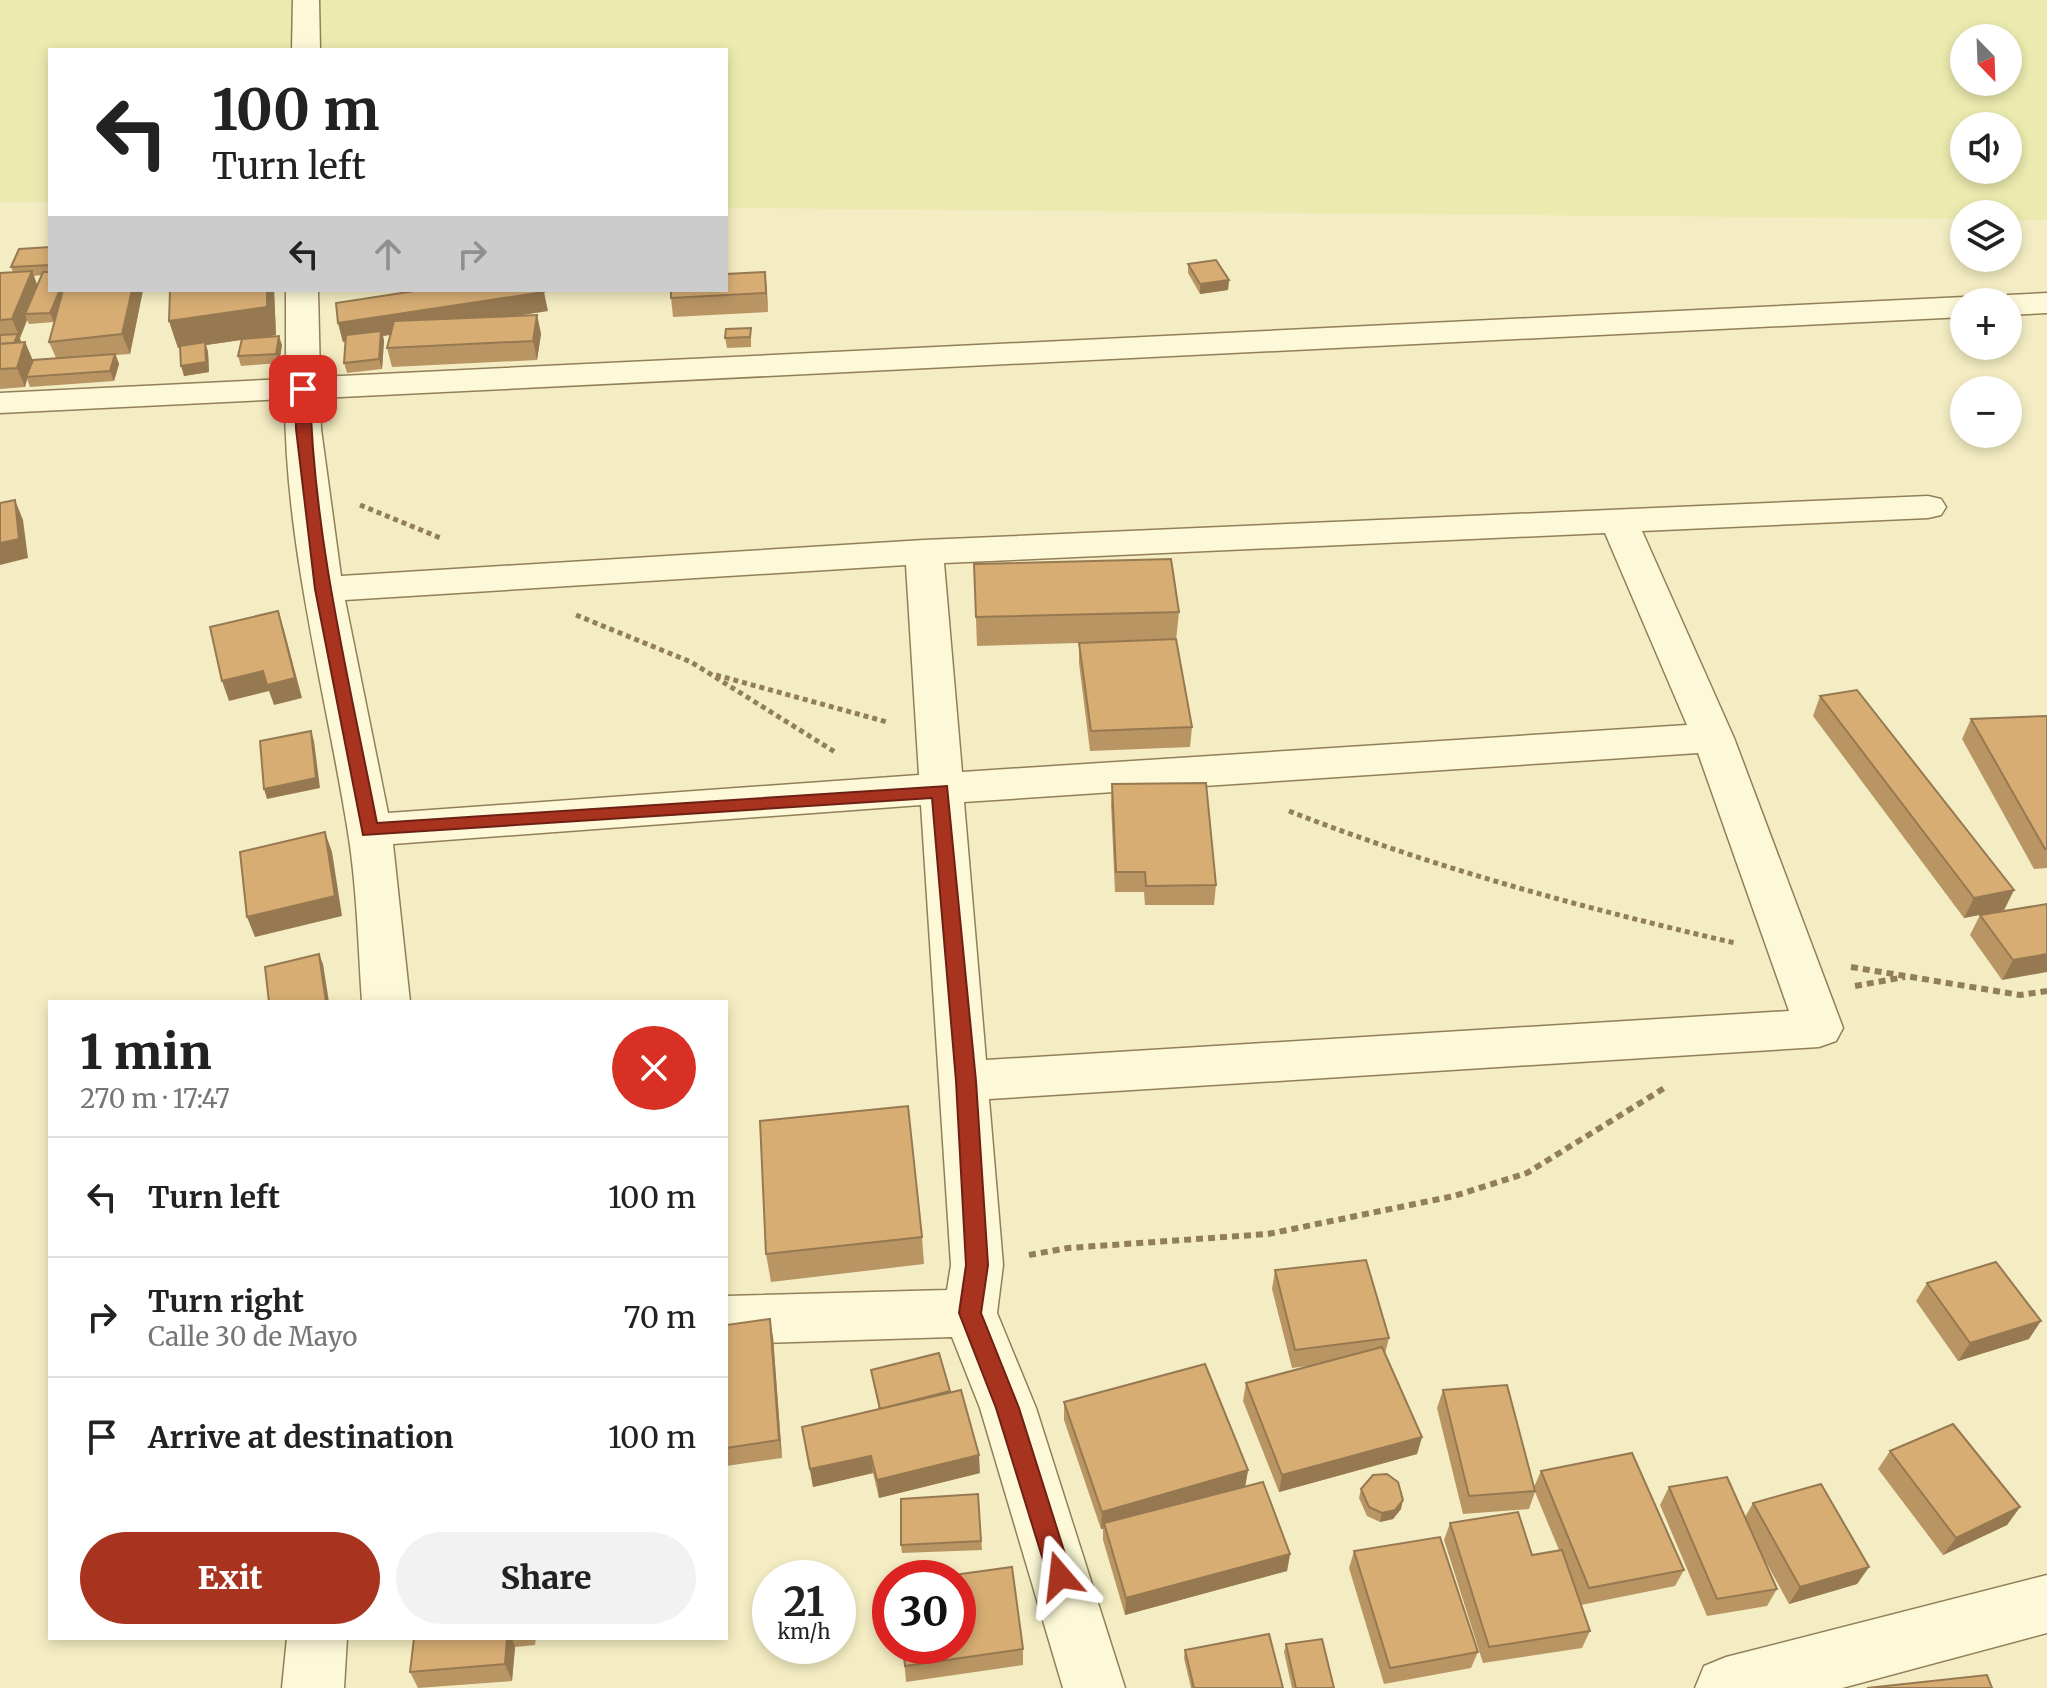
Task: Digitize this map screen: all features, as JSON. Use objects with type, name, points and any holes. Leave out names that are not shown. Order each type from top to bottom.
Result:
[{"type":"street","points":[[306,0],[306,48]]},
{"type":"street","points":[[302,292],[303,389],[310,484],[323,589],[370,830],[386,1000]]},
{"type":"street","points":[[2022,304],[2047,303]]},
{"type":"street","points":[[0,403],[1950,308]]},
{"type":"street","points":[[323,589],[924,552],[1928,507]]},
{"type":"street","points":[[966,1081],[1819,1028],[1713,738],[1619,522]]},
{"type":"street","points":[[924,552],[966,1081],[974,1289],[1094,1688]]},
{"type":"street","points":[[370,830],[895,794],[939,770],[1242,767],[1713,738]]},
{"type":"street","points":[[728,1320],[974,1289]]},
{"type":"street","points":[[1726,1688],[2047,1604]]},
{"type":"street","points":[[313,1688],[317,1640]]},
{"type":"path","points":[[310,484],[470,551],[501,578],[536,599],[709,673],[887,722],[939,770]]},
{"type":"path","points":[[709,673],[895,794]]},
{"type":"path","points":[[1278,806],[1379,848],[1800,976],[1905,977],[2020,995],[2047,991]]},
{"type":"path","points":[[1800,976],[1905,977]]},
{"type":"path","points":[[974,1289],[1068,1248],[1268,1234],[1454,1196],[1527,1173],[1679,1079]]},
{"type":"shaded area","points":[[0,0],[2047,0],[2047,220],[2022,220],[2022,200],[1950,200],[1950,219],[728,208],[728,48],[48,48],[48,202],[0,202]]},
{"type":"building","points":[[48,247],[48,265],[11,267],[19,249]]},
{"type":"building","points":[[1216,260],[1229,280],[1200,284],[1188,264]]},
{"type":"building","points":[[32,271],[12,319],[0,320],[0,273]]},
{"type":"building","points":[[43,272],[48,272],[48,292],[59,292],[50,313],[25,314]]},
{"type":"building","points":[[765,272],[766,293],[671,298],[671,292],[728,292],[728,274]]},
{"type":"building","points":[[62,292],[132,292],[122,334],[49,342]]},
{"type":"building","points":[[170,292],[267,292],[267,307],[169,321]]},
{"type":"building","points":[[408,292],[544,292],[338,323],[336,303]]},
{"type":"building","points":[[537,315],[533,341],[387,348],[394,321]]},
{"type":"building","points":[[751,328],[750,337],[725,338],[726,329]]},
{"type":"building","points":[[381,331],[379,359],[344,363],[346,335]]},
{"type":"building","points":[[18,334],[14,343],[0,344],[0,335]]},
{"type":"building","points":[[279,336],[276,354],[238,356],[242,339]]},
{"type":"building","points":[[25,342],[17,368],[0,369],[0,344]]},
{"type":"building","points":[[205,342],[206,362],[181,366],[180,346]]},
{"type":"building","points":[[115,354],[110,371],[26,377],[33,360]]},
{"type":"building","points":[[15,500],[19,539],[0,543],[0,503]]},
{"type":"building","points":[[1171,559],[1179,612],[976,617],[974,564]]},
{"type":"building","points":[[278,611],[295,678],[267,685],[263,671],[222,681],[210,627]]},
{"type":"building","points":[[1176,639],[1192,727],[1091,731],[1079,643]]},
{"type":"building","points":[[1857,690],[2014,890],[1974,898],[1820,696]]},
{"type":"building","points":[[2047,716],[2047,848],[2045,849],[1971,719]]},
{"type":"building","points":[[311,731],[316,778],[264,789],[260,741]]},
{"type":"building","points":[[1206,783],[1216,885],[1146,886],[1145,872],[1116,872],[1112,784]]},
{"type":"building","points":[[325,832],[335,896],[247,917],[240,852]]},
{"type":"building","points":[[2047,904],[2047,954],[2013,960],[1980,915]]},
{"type":"building","points":[[319,954],[326,1000],[269,1000],[265,967]]},
{"type":"building","points":[[908,1106],[922,1237],[766,1254],[760,1121]]},
{"type":"building","points":[[1366,1260],[1389,1338],[1295,1350],[1275,1270]]},
{"type":"building","points":[[1996,1262],[2041,1321],[1970,1343],[1927,1283]]},
{"type":"building","points":[[770,1319],[779,1440],[728,1448],[728,1325]]},
{"type":"building","points":[[1382,1347],[1422,1437],[1282,1475],[1246,1383]]},
{"type":"building","points":[[939,1353],[950,1391],[880,1409],[871,1370]]},
{"type":"building","points":[[1205,1364],[1248,1470],[1102,1512],[1064,1402]]},
{"type":"building","points":[[1507,1385],[1535,1491],[1469,1496],[1443,1390]]},
{"type":"building","points":[[961,1390],[979,1455],[877,1480],[871,1456],[810,1469],[802,1427]]},
{"type":"building","points":[[1953,1424],[2020,1507],[1956,1538],[1890,1451]]},
{"type":"building","points":[[1632,1453],[1684,1570],[1589,1588],[1541,1471]]},
{"type":"building","points":[[1387,1474],[1398,1482],[1403,1500],[1395,1510],[1382,1513],[1369,1507],[1361,1489],[1373,1475]]},
{"type":"building","points":[[1727,1477],[1777,1589],[1717,1599],[1669,1487]]},
{"type":"building","points":[[1263,1482],[1290,1554],[1126,1598],[1104,1523]]},
{"type":"building","points":[[1821,1484],[1869,1567],[1800,1587],[1753,1503]]},
{"type":"building","points":[[978,1494],[981,1541],[901,1545],[901,1499]]},
{"type":"building","points":[[1518,1512],[1532,1555],[1562,1550],[1590,1631],[1489,1647],[1450,1523]]},
{"type":"building","points":[[1440,1537],[1478,1652],[1390,1668],[1354,1551]]},
{"type":"building","points":[[1012,1567],[1023,1649],[976,1656],[976,1572]]},
{"type":"building","points":[[1269,1634],[1283,1688],[1194,1688],[1185,1650]]},
{"type":"building","points":[[1322,1639],[1334,1688],[1296,1688],[1286,1644]]},
{"type":"building","points":[[414,1640],[507,1640],[505,1664],[410,1672]]},
{"type":"building","points":[[1987,1675],[1992,1688],[1867,1688]]},
{"type":"route","points":[[303,389],[303,429],[323,589],[370,830],[940,791],[966,1081],[977,1265],[970,1313],[1008,1408],[1060,1576]]}]
